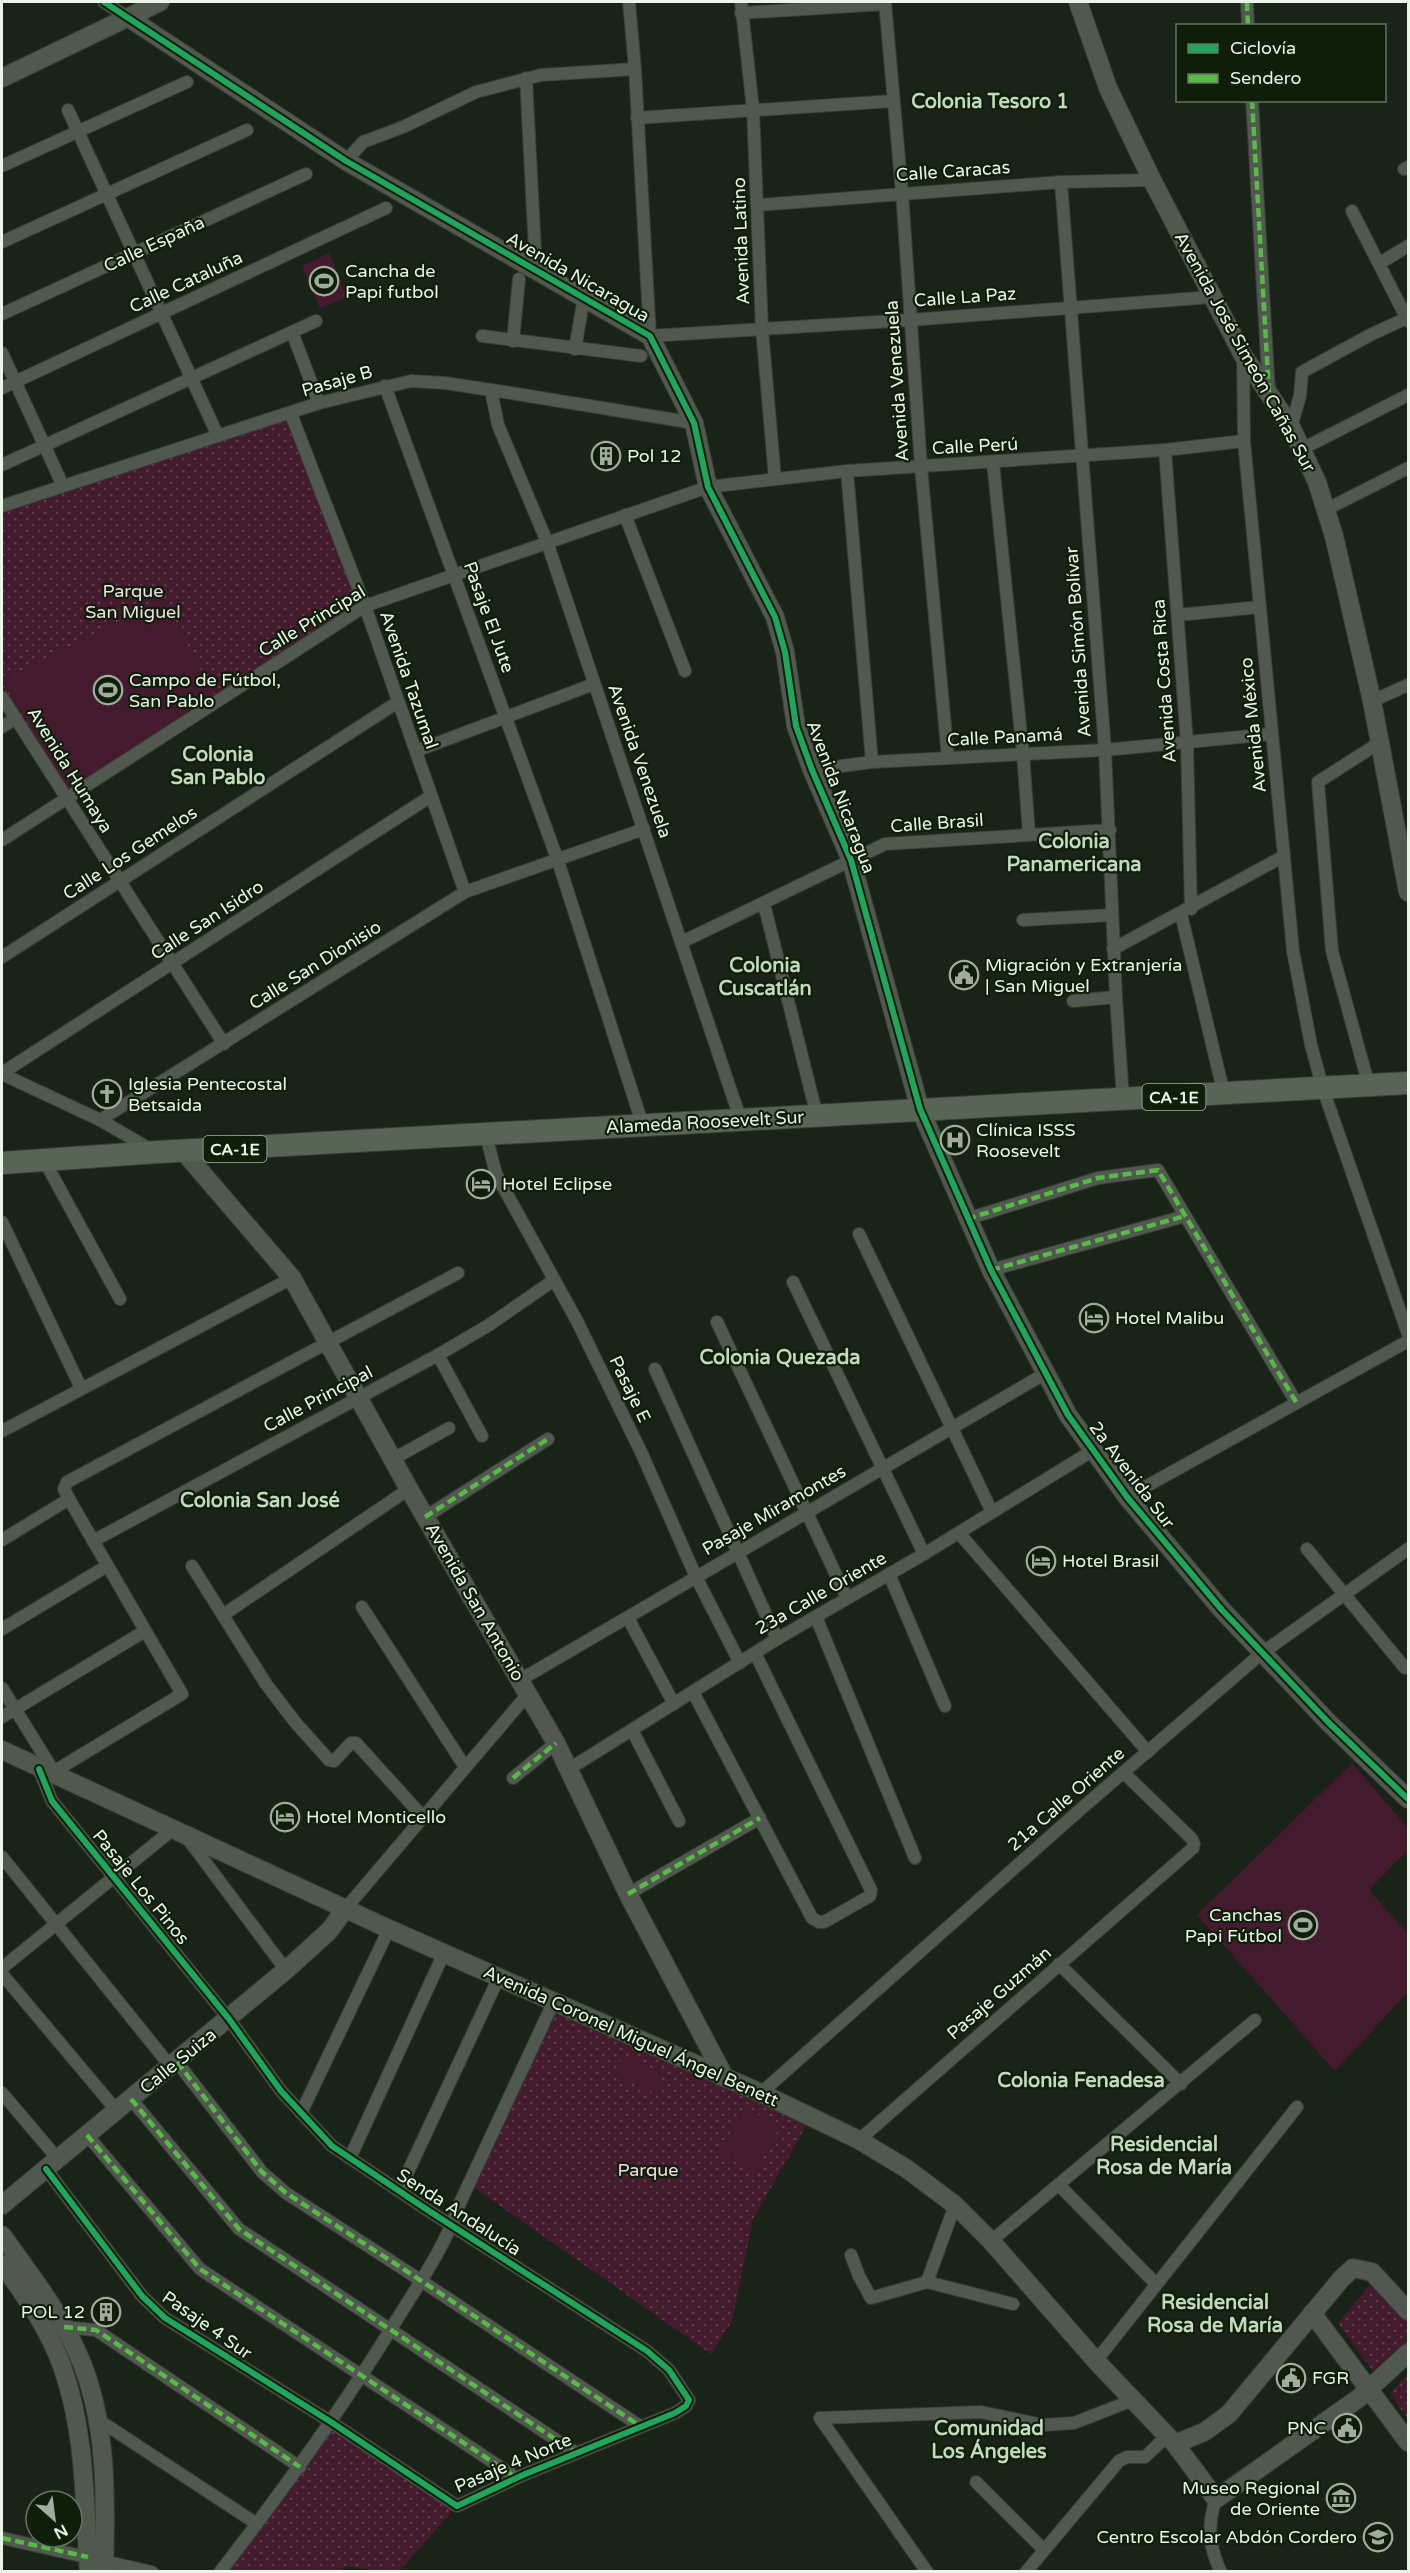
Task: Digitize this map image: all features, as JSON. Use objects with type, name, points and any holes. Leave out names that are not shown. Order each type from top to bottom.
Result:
[{"type":"highway","name":"Alameda Roosevelt Sur","points":[[2,1163],[45,1162],[158,1152],[741,1121],[920,1108],[1408,1083]]},
{"type":"street","points":[[104,2],[129,18]]},
{"type":"street","points":[[2,77],[160,2]]},
{"type":"street","points":[[628,2],[635,69],[650,336]]},
{"type":"street","name":"Avenida José Simeón Cañas Sur","points":[[1078,2],[1108,88],[1152,180],[1243,355],[1291,427],[1317,482],[1327,509],[1404,844],[1408,892]]},
{"type":"street","points":[[1247,2],[1248,24]]},
{"type":"street","points":[[741,7],[885,3]]},
{"type":"street","name":"Avenida Venezuela","points":[[885,3],[902,193],[921,467],[948,758]]},
{"type":"street","name":"Avenida Latino","points":[[741,7],[750,64],[762,329],[775,479]]},
{"type":"street","name":"Avenida Nicaragua","points":[[129,18],[346,161],[536,270],[583,304],[650,336],[694,423],[708,487],[775,617],[785,652],[796,726],[812,770],[851,860],[920,1108]]},
{"type":"street","points":[[346,161],[363,142],[476,92],[526,78],[635,69]]},
{"type":"street","points":[[526,78],[536,270]]},
{"type":"street","points":[[2,166],[187,82]]},
{"type":"street","points":[[637,118],[893,101]]},
{"type":"street","points":[[1252,102],[1269,394]]},
{"type":"street","points":[[68,110],[218,436]]},
{"type":"street","points":[[2,242],[246,130]]},
{"type":"street","name":"Calle España","points":[[2,314],[306,174]]},
{"type":"street","name":"Calle Caracas","points":[[758,205],[1061,182],[1152,180]]},
{"type":"street","name":"Avenida Simón Bolívar","points":[[1061,182],[1105,750],[1113,949],[1123,1099]]},
{"type":"street","name":"Calle Cataluña","points":[[2,388],[386,208]]},
{"type":"street","points":[[1291,427],[1302,372],[1372,333],[1408,320],[1352,211]]},
{"type":"street","points":[[1380,263],[1408,246]]},
{"type":"street","points":[[513,340],[519,279]]},
{"type":"street","name":"Calle La Paz","points":[[650,336],[910,320],[1212,297]]},
{"type":"street","points":[[575,349],[583,304]]},
{"type":"street","points":[[2,465],[316,321]]},
{"type":"street","points":[[292,332],[319,403]]},
{"type":"street","points":[[482,336],[641,356]]},
{"type":"street","points":[[2,352],[63,486]]},
{"type":"street","name":"Avenida México","points":[[1243,355],[1244,441],[1293,951],[1311,1045],[1323,1089],[1408,1334]]},
{"type":"street","name":"Pasaje B","points":[[2,506],[291,414],[319,403],[411,381],[445,383],[694,423]]},
{"type":"street","name":"Pasaje El Jute","points":[[385,386],[558,861],[643,1126]]},
{"type":"street","name":"Avenida Venezuela","points":[[491,390],[498,425],[547,542],[681,942]]},
{"type":"street","points":[[1300,450],[1408,395]]},
{"type":"street","name":"Avenida Tazumal","points":[[291,414],[364,606],[465,892]]},
{"type":"street","name":"Calle Perú","points":[[708,487],[847,471],[993,463],[1165,450],[1244,441]]},
{"type":"street","name":"Avenida Costa Rica","points":[[1165,450],[1187,743],[1186,911],[1224,1094]]},
{"type":"street","points":[[993,463],[1029,834]]},
{"type":"street","points":[[1327,509],[1408,468]]},
{"type":"street","points":[[847,471],[872,762]]},
{"type":"street","name":"Calle Principal","points":[[2,840],[364,606],[708,487]]},
{"type":"street","points":[[626,515],[685,671]]},
{"type":"street","points":[[1178,615],[1260,607]]},
{"type":"street","points":[[416,751],[594,684]]},
{"type":"street","points":[[1372,701],[1408,685]]},
{"type":"street","name":"Avenida Humaya","points":[[2,697],[224,1044]]},
{"type":"street","name":"Calle Los Gemelos","points":[[2,957],[398,702]]},
{"type":"street","points":[[2,727],[16,718]]},
{"type":"street","name":"Calle Panamá","points":[[812,770],[872,762],[1105,750],[1272,734]]},
{"type":"street","points":[[1369,1086],[1332,951],[1318,782],[1379,743]]},
{"type":"street","name":"Calle San Isidro","points":[[2,1074],[432,796]]},
{"type":"street","name":"Calle San Dionisio","points":[[100,1120],[465,892],[644,829]]},
{"type":"street","name":"Calle Brasil","points":[[681,942],[885,844],[1110,830]]},
{"type":"street","points":[[1113,949],[1284,856]]},
{"type":"street","points":[[764,904],[817,1116]]},
{"type":"street","points":[[1023,920],[1112,915]]},
{"type":"street","points":[[681,942],[741,1121]]},
{"type":"street","points":[[1073,1001],[1116,998]]},
{"type":"street","points":[[2,1074],[100,1120],[126,1137],[158,1152]]},
{"type":"street","name":"2a Avenida Sur","points":[[920,1108],[967,1219],[992,1270],[1068,1414],[1092,1451],[1127,1497],[1222,1610],[1328,1722],[1408,1799]]},
{"type":"street","name":"Pasaje E","points":[[486,1135],[496,1174],[554,1280],[642,1454],[696,1577],[740,1663]]},
{"type":"street","name":"Avenida San Antonio","points":[[184,1152],[292,1278],[409,1489],[556,1743],[628,1894],[725,2078]]},
{"type":"street","points":[[45,1162],[120,1299]]},
{"type":"street","points":[[967,1219],[1098,1178],[1158,1170],[1296,1402]]},
{"type":"street","points":[[992,1270],[1185,1215]]},
{"type":"street","points":[[2,1222],[81,1388]]},
{"type":"street","points":[[859,1234],[992,1512]]},
{"type":"street","points":[[48,1772],[181,1696],[182,1693],[67,1494],[67,1482],[329,1344],[458,1273]]},
{"type":"street","points":[[2,1431],[292,1278]]},
{"type":"street","name":"Calle Principal","points":[[93,1541],[438,1354],[489,1325],[554,1280]]},
{"type":"street","points":[[794,1282],[924,1554]]},
{"type":"street","points":[[717,1322],[847,1598]]},
{"type":"street","points":[[1127,1497],[1408,1341]]},
{"type":"street","points":[[438,1354],[482,1436]]},
{"type":"street","points":[[654,1369],[777,1639]]},
{"type":"street","name":"Pasaje Miramontes","points":[[346,1908],[465,1767],[524,1687],[628,1618],[737,1552],[1046,1373]]},
{"type":"street","points":[[393,1459],[449,1428]]},
{"type":"street","points":[[425,1517],[549,1439]]},
{"type":"street","name":"23a Calle Oriente","points":[[569,1769],[777,1639],[924,1554],[1092,1451]]},
{"type":"street","points":[[223,1615],[409,1489]]},
{"type":"street","points":[[2,1540],[67,1494]]},
{"type":"street","points":[[959,1533],[1148,1752]]},
{"type":"street","points":[[1307,1549],[1405,1668]]},
{"type":"street","name":"21a Calle Oriente","points":[[761,2094],[1262,1653],[1408,1550]]},
{"type":"street","points":[[2,1629],[107,1566]]},
{"type":"street","points":[[192,1566],[279,1702],[329,1761],[334,1761],[351,1743],[356,1743],[423,1817]]},
{"type":"street","points":[[889,1574],[945,1706]]},
{"type":"street","points":[[362,1607],[465,1767]]},
{"type":"street","points":[[816,1617],[915,1858]]},
{"type":"street","points":[[628,1618],[674,1704]]},
{"type":"street","points":[[2,1717],[145,1631]]},
{"type":"street","points":[[693,1692],[812,1918],[824,1922],[870,1896],[871,1890],[755,1653]]},
{"type":"street","name":"Pasaje Los Pinos","points":[[2,1688],[48,1772],[52,1801],[229,2019]]},
{"type":"street","points":[[632,1730],[679,1821]]},
{"type":"street","points":[[513,1778],[556,1743]]},
{"type":"street","name":"Avenida Coronel Miguel Ángel Benett","points":[[2,1750],[389,1929],[761,2094],[859,2140],[907,2169],[955,2205],[992,2241],[1096,2361],[1170,2440],[1216,2499]]},
{"type":"street","name":"Pasaje Guzmán","points":[[859,2140],[1193,1848],[1194,1844],[1124,1773]]},
{"type":"street","points":[[628,1894],[760,1818]]},
{"type":"street","points":[[2,1968],[114,1877],[179,1833],[286,1970]]},
{"type":"street","points":[[2,1857],[55,1925],[174,2064],[262,2172],[286,2193],[640,2426]]},
{"type":"street","name":"Calle Suiza","points":[[2,2205],[286,1970],[329,1930],[346,1908]]},
{"type":"street","points":[[301,2113],[389,1929]]},
{"type":"street","points":[[350,2158],[444,1953]]},
{"type":"street","points":[[1059,1964],[1181,2084]]},
{"type":"street","points":[[2,1974],[239,2229],[576,2453]]},
{"type":"street","points":[[399,2191],[499,1977]]},
{"type":"street","points":[[220,2571],[300,2467],[362,2376],[421,2281],[452,2226],[459,2205],[554,2001]]},
{"type":"street","name":"Senda Andalucía","points":[[229,2019],[261,2064],[301,2113],[332,2146],[647,2351],[669,2370],[681,2386],[689,2400],[686,2406]]},
{"type":"street","points":[[992,2241],[1255,2020]]},
{"type":"street","name":"Pasaje 4 Sur","points":[[2,2093],[142,2296],[165,2318],[331,2422]]},
{"type":"street","points":[[1096,2361],[1297,2107]]},
{"type":"street","points":[[87,2135],[200,2269],[517,2478]]},
{"type":"street","points":[[1059,2185],[1156,2284]]},
{"type":"street","points":[[927,2282],[955,2205]]},
{"type":"street","points":[[2,2235],[64,2327],[78,2354],[90,2389],[97,2419],[104,2495],[96,2565]]},
{"type":"street","points":[[851,2254],[859,2276],[871,2298],[927,2282],[1013,2304]]},
{"type":"street","points":[[2,2264],[33,2306],[62,2365],[76,2412],[96,2565]]},
{"type":"street","points":[[1026,2571],[1119,2461],[1127,2457],[1145,2457],[1170,2440],[1204,2432],[1229,2414],[1312,2313],[1353,2268],[1372,2272],[1408,2311]]},
{"type":"street","points":[[1312,2313],[1371,2389],[1408,2442]]},
{"type":"street","points":[[64,2327],[96,2330],[300,2467]]},
{"type":"street","points":[[1221,2571],[1211,2547],[1210,2514],[1216,2499],[1371,2389],[1408,2353]]},
{"type":"street","points":[[70,2392],[90,2389]]},
{"type":"street","points":[[927,2571],[820,2418],[981,2412],[1042,2425],[1074,2423],[1133,2400]]},
{"type":"street","name":"Pasaje 4 Norte","points":[[331,2422],[457,2506],[686,2406]]},
{"type":"street","points":[[97,2419],[257,2524]]},
{"type":"street","points":[[976,2482],[1044,2550]]},
{"type":"street","points":[[2,2538],[96,2565],[152,2571]]},
{"type":"green space","name":"Cancha de Papi futbol","points":[[329,253],[347,297],[320,308],[302,266]]},
{"type":"green space","name":"Parque San Miguel","points":[[291,414],[365,606],[67,799],[2,687],[2,507]]},
{"type":"green space","name":"Campo de Fútbol, San Pablo","points":[[163,599],[215,696],[69,790],[2,681]]},
{"type":"green space","name":"Canchas Papi Fútbol","points":[[1352,1763],[1408,1828],[1408,1850],[1369,1890],[1408,1934],[1408,1992],[1335,2071],[1197,1915]]},
{"type":"green space","name":"Parque","points":[[554,2001],[811,2118],[753,2219],[732,2321],[711,2354],[469,2184]]},
{"type":"green space","points":[[624,2055],[664,2074],[655,2093],[614,2074]]},
{"type":"green space","points":[[744,2107],[780,2126],[756,2172],[720,2153]]},
{"type":"green space","points":[[1373,2281],[1408,2321],[1408,2350],[1377,2377],[1338,2323]]},
{"type":"green space","points":[[1408,2375],[1408,2420],[1390,2393]]},
{"type":"green space","points":[[333,2424],[457,2506],[399,2571],[378,2571],[345,2566],[339,2572],[220,2572]]},
{"type":"marked path","points":[[1247,2],[1248,24]]},
{"type":"marked path","points":[[1252,102],[1269,394]]},
{"type":"marked path","points":[[967,1219],[1098,1178],[1158,1170],[1296,1402]]},
{"type":"marked path","points":[[991,1270],[1185,1216]]},
{"type":"marked path","points":[[425,1517],[548,1439]]},
{"type":"marked path","points":[[513,1778],[556,1743]]},
{"type":"marked path","points":[[628,1894],[760,1818]]},
{"type":"marked path","points":[[177,2062],[262,2172],[286,2193],[640,2426]]},
{"type":"marked path","points":[[131,2099],[239,2229],[576,2453]]},
{"type":"marked path","points":[[87,2135],[200,2269],[517,2478]]},
{"type":"marked path","points":[[64,2327],[96,2330],[300,2467]]},
{"type":"marked path","points":[[2,2538],[88,2557]]},
{"type":"cycle path","points":[[104,2],[346,161],[650,336],[694,423],[708,487],[775,617],[785,652],[796,726],[812,770],[851,860],[920,1109],[991,1270],[1068,1415],[1127,1497],[1222,1610],[1328,1722],[1408,1799]]},
{"type":"cycle path","points":[[39,1769],[52,1801],[229,2019],[281,2091],[332,2146],[647,2351],[669,2370],[689,2400],[686,2406],[675,2413],[523,2475],[457,2506],[331,2422],[165,2318],[142,2296],[46,2169]]},
{"type":"place","name":"Cancha de Papi futbol","points":[[324,281]]},
{"type":"place","name":"Pol 12","points":[[606,456]]},
{"type":"place","name":"Campo de Fútbol, San Pablo","points":[[108,690]]},
{"type":"place","name":"Migración y Extranjería | San Miguel","points":[[964,975]]},
{"type":"place","name":"Iglesia Pentecostal Betsaida","points":[[107,1094]]},
{"type":"place","name":"Clínica ISSS Roosevelt","points":[[955,1140]]},
{"type":"place","name":"Hotel Eclipse","points":[[481,1184]]},
{"type":"place","name":"Hotel Malibu","points":[[1094,1318]]},
{"type":"place","name":"Hotel Brasil","points":[[1041,1561]]},
{"type":"place","name":"Hotel Monticello","points":[[285,1817]]},
{"type":"place","name":"Canchas Papi Fútbol","points":[[1303,1925]]},
{"type":"place","name":"POL 12","points":[[106,2312]]},
{"type":"place","name":"FGR","points":[[1291,2378]]},
{"type":"place","name":"PNC","points":[[1347,2428]]},
{"type":"place","name":"Museo Regional de Oriente","points":[[1341,2498]]},
{"type":"place","name":"Centro Escolar Abdón Cordero","points":[[1378,2537]]},
{"type":"district","name":"Colonia Tesoro 1","points":[[990,101]]},
{"type":"district","name":"Colonia San Pablo","points":[[218,766]]},
{"type":"district","name":"Colonia Panamericana","points":[[1074,852]]},
{"type":"district","name":"Colonia Cuscatlán","points":[[765,976]]},
{"type":"district","name":"Colonia Quezada","points":[[780,1357]]},
{"type":"district","name":"Colonia San José","points":[[260,1500]]},
{"type":"district","name":"Colonia Fenadesa","points":[[1081,2080]]},
{"type":"district","name":"Residencial Rosa de María","points":[[1164,2156]]},
{"type":"district","name":"Residencial Rosa de María","points":[[1215,2314]]},
{"type":"district","name":"Comunidad Los Ángeles","points":[[989,2440]]}]
